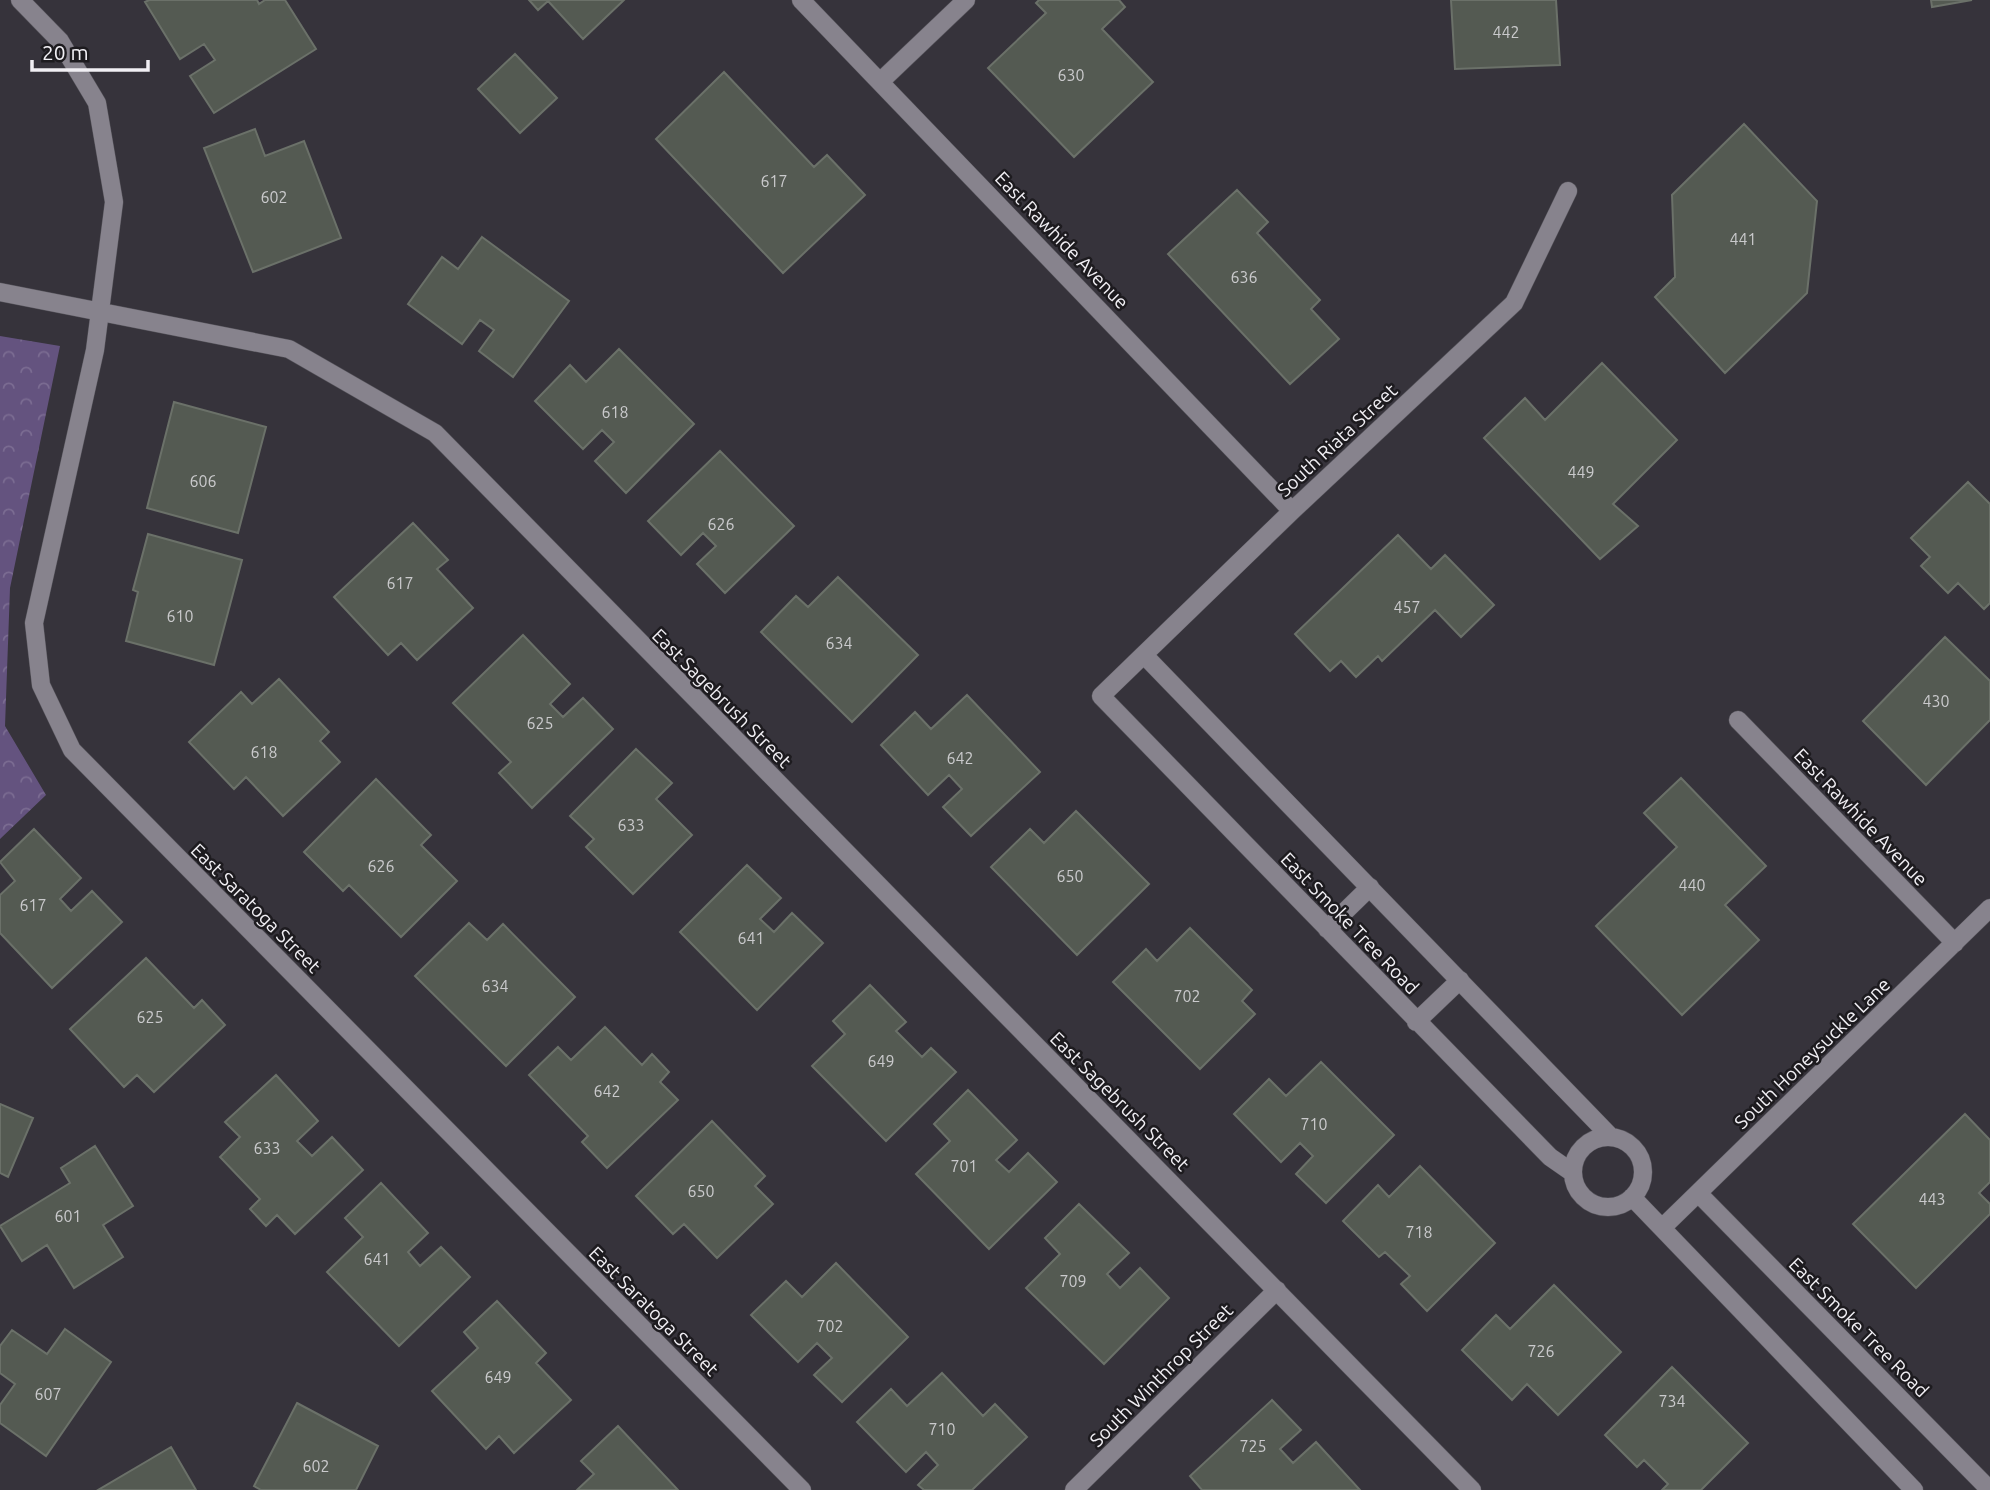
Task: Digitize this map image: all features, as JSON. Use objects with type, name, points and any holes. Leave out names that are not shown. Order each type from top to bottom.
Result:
[{"type":"street","points":[[0,292],[102,313],[114,202],[97,103],[60,41],[20,0]]},
{"type":"street","name":"East Rawhide Avenue","points":[[800,0],[881,81],[1292,511]]},
{"type":"street","points":[[881,81],[966,0]]},
{"type":"street","name":"South Riata Street","points":[[1101,696],[1292,511],[1514,303],[1568,191]]},
{"type":"street","name":"East Sagebrush Street","points":[[102,313],[289,349],[435,433],[1472,1490]]},
{"type":"street","name":"East Saratoga Street","points":[[102,313],[34,623],[41,685],[72,750],[802,1490]]},
{"type":"street","name":"East Smoke Tree Road","points":[[1144,655],[1611,1137]]},
{"type":"street","name":"East Smoke Tree Road","points":[[1101,696],[1416,1022],[1550,1157],[1573,1173]]},
{"type":"street","name":"East Rawhide Avenue","points":[[1738,720],[1955,943]]},
{"type":"street","points":[[1327,929],[1370,887]]},
{"type":"street","name":"South Honeysuckle Lane","points":[[1662,1228],[1990,908]]},
{"type":"street","points":[[1416,1022],[1460,980]]},
{"type":"street","points":[[1611,1137],[1632,1146],[1642,1166],[1639,1188],[1632,1197],[1612,1207],[1600,1207],[1581,1195],[1573,1173],[1580,1151],[1588,1143],[1611,1137]]},
{"type":"street","name":"East Smoke Tree Road","points":[[1698,1193],[1990,1490]]},
{"type":"street","points":[[1632,1197],[1914,1490]]},
{"type":"street","name":"South Winthrop Street","points":[[1074,1490],[1277,1290]]},
{"type":"green space","points":[[0,336],[60,346],[10,588],[5,726],[46,795],[0,839]]},
{"type":"building","points":[[257,0],[259,4],[265,0],[285,0],[316,49],[214,113],[190,76],[215,60],[204,44],[180,59],[145,2]]},
{"type":"building","points":[[529,0],[624,0],[583,39],[548,1],[538,10]]},
{"type":"building","points":[[1039,0],[1119,0],[1125,7],[1102,29],[1153,82],[1074,157],[988,68],[1046,13],[1036,3]]},
{"type":"building","points":[[1451,0],[1556,0],[1560,65],[1455,69]]},
{"type":"building","points":[[1931,0],[1972,0],[1932,7]]},
{"type":"building","points":[[515,54],[557,98],[520,133],[478,89]]},
{"type":"building","points":[[724,72],[814,167],[827,155],[865,195],[783,273],[656,139]]},
{"type":"building","points":[[1744,124],[1817,201],[1807,293],[1725,373],[1655,297],[1675,277],[1672,195]]},
{"type":"building","points":[[255,129],[265,156],[304,141],[341,238],[253,272],[204,148]]},
{"type":"building","points":[[1237,190],[1268,222],[1257,233],[1320,300],[1311,309],[1339,339],[1290,384],[1168,254]]},
{"type":"building","points":[[482,237],[569,301],[513,377],[479,351],[494,330],[480,320],[462,344],[408,304],[442,257],[458,269]]},
{"type":"building","points":[[619,349],[694,424],[626,493],[595,461],[614,442],[602,430],[583,449],[535,401],[570,365],[586,382]]},
{"type":"building","points":[[1602,363],[1677,440],[1613,504],[1638,526],[1600,559],[1484,438],[1525,398],[1545,420]]},
{"type":"building","points":[[174,402],[266,427],[238,533],[147,508]]},
{"type":"building","points":[[720,451],[794,526],[725,593],[697,564],[716,546],[703,533],[681,555],[648,521]]},
{"type":"building","points":[[1968,482],[1990,504],[1990,603],[1984,609],[1958,583],[1948,593],[1921,566],[1930,557],[1911,538]]},
{"type":"building","points":[[413,523],[448,560],[437,569],[473,608],[417,660],[401,643],[388,655],[334,597]]},
{"type":"building","points":[[148,534],[242,560],[214,665],[126,641],[138,592],[133,590]]},
{"type":"building","points":[[1398,535],[1431,569],[1445,555],[1494,605],[1461,637],[1435,610],[1382,661],[1378,656],[1356,677],[1341,661],[1330,671],[1295,634]]},
{"type":"building","points":[[838,577],[918,655],[852,722],[761,632],[796,596],[808,607]]},
{"type":"building","points":[[523,635],[570,684],[550,704],[563,717],[583,698],[613,729],[532,808],[499,773],[511,762],[453,703]]},
{"type":"building","points":[[1945,637],[1990,681],[1990,720],[1926,785],[1863,721]]},
{"type":"building","points":[[279,679],[329,732],[320,741],[340,762],[283,816],[246,777],[234,789],[189,742],[241,692],[252,704]]},
{"type":"building","points":[[967,695],[1040,772],[971,836],[943,807],[962,789],[949,775],[928,795],[881,745],[915,712],[931,729]]},
{"type":"building","points":[[636,749],[672,783],[656,799],[692,835],[633,894],[586,847],[594,839],[570,816]]},
{"type":"building","points":[[1681,778],[1766,866],[1725,905],[1759,940],[1682,1015],[1596,926],[1677,847],[1644,813]]},
{"type":"building","points":[[376,779],[431,835],[421,845],[457,881],[401,937],[349,885],[343,891],[304,852]]},
{"type":"building","points":[[1076,811],[1149,884],[1077,955],[991,867],[1030,829],[1044,843]]},
{"type":"building","points":[[34,829],[81,878],[60,899],[71,911],[92,891],[122,922],[52,988],[0,933],[0,895],[15,881],[0,862]]},
{"type":"building","points":[[747,865],[781,898],[760,919],[774,932],[792,913],[823,943],[757,1010],[680,932]]},
{"type":"building","points":[[469,923],[487,940],[503,924],[575,997],[506,1066],[415,976]]},
{"type":"building","points":[[1190,928],[1252,990],[1242,1001],[1255,1014],[1200,1069],[1113,982],[1146,949],[1157,961]]},
{"type":"building","points":[[146,958],[194,1008],[202,1000],[225,1025],[154,1092],[137,1075],[124,1087],[70,1029]]},
{"type":"building","points":[[870,985],[906,1022],[896,1031],[922,1057],[931,1048],[956,1072],[886,1141],[812,1066],[845,1034],[833,1021]]},
{"type":"building","points":[[605,1027],[642,1065],[652,1054],[669,1072],[660,1082],[678,1100],[607,1168],[582,1142],[588,1136],[529,1075],[558,1047],[571,1060]]},
{"type":"building","points":[[1321,1062],[1394,1135],[1326,1203],[1296,1174],[1313,1156],[1300,1143],[1281,1162],[1234,1114],[1269,1079],[1286,1096]]},
{"type":"building","points":[[276,1075],[318,1121],[297,1141],[312,1156],[332,1137],[363,1170],[295,1234],[277,1215],[266,1226],[250,1209],[260,1199],[220,1157],[240,1137],[225,1122]]},
{"type":"building","points":[[968,1090],[1017,1140],[996,1160],[1009,1172],[1028,1153],[1057,1182],[989,1249],[916,1174],[950,1141],[934,1124]]},
{"type":"building","points":[[0,1104],[33,1118],[8,1177],[0,1173]]},
{"type":"building","points":[[1965,1114],[1990,1140],[1990,1182],[1979,1193],[1990,1204],[1990,1214],[1916,1288],[1853,1224]]},
{"type":"building","points":[[712,1121],[765,1176],[755,1186],[773,1204],[717,1258],[684,1224],[673,1234],[636,1196]]},
{"type":"building","points":[[95,1146],[133,1206],[103,1225],[123,1257],[74,1288],[47,1245],[22,1261],[0,1226],[70,1183],[61,1168]]},
{"type":"building","points":[[1420,1166],[1495,1243],[1427,1311],[1401,1284],[1410,1276],[1385,1252],[1379,1257],[1343,1221],[1378,1185],[1389,1197]]},
{"type":"building","points":[[381,1183],[428,1233],[408,1252],[420,1266],[441,1247],[470,1277],[399,1346],[327,1272],[363,1237],[345,1218]]},
{"type":"building","points":[[1079,1204],[1129,1253],[1107,1274],[1120,1288],[1140,1268],[1169,1298],[1104,1364],[1026,1288],[1060,1254],[1045,1238]]},
{"type":"building","points":[[836,1263],[908,1337],[842,1402],[814,1375],[832,1358],[817,1343],[798,1362],[751,1315],[786,1281],[802,1297]]},
{"type":"building","points":[[1554,1285],[1621,1352],[1558,1415],[1527,1384],[1512,1400],[1462,1350],[1496,1315],[1510,1329]]},
{"type":"building","points":[[497,1301],[546,1353],[536,1363],[571,1400],[514,1453],[499,1436],[486,1449],[432,1391],[478,1348],[464,1332]]},
{"type":"building","points":[[65,1329],[111,1362],[46,1456],[0,1423],[0,1405],[15,1384],[0,1373],[0,1346],[12,1330],[47,1354]]},
{"type":"building","points":[[1672,1367],[1748,1443],[1701,1490],[1662,1490],[1668,1484],[1644,1460],[1637,1467],[1605,1435]]},
{"type":"building","points":[[942,1373],[983,1416],[995,1404],[1027,1437],[972,1490],[924,1490],[918,1485],[938,1465],[926,1452],[906,1472],[857,1422],[891,1389],[907,1406]]},
{"type":"building","points":[[1272,1400],[1301,1430],[1280,1449],[1293,1463],[1316,1442],[1360,1490],[1202,1490],[1190,1476]]},
{"type":"building","points":[[297,1403],[378,1446],[356,1490],[261,1490],[254,1486]]},
{"type":"building","points":[[618,1426],[678,1490],[577,1490],[594,1474],[581,1461]]},
{"type":"building","points":[[171,1447],[196,1490],[98,1490]]}]
